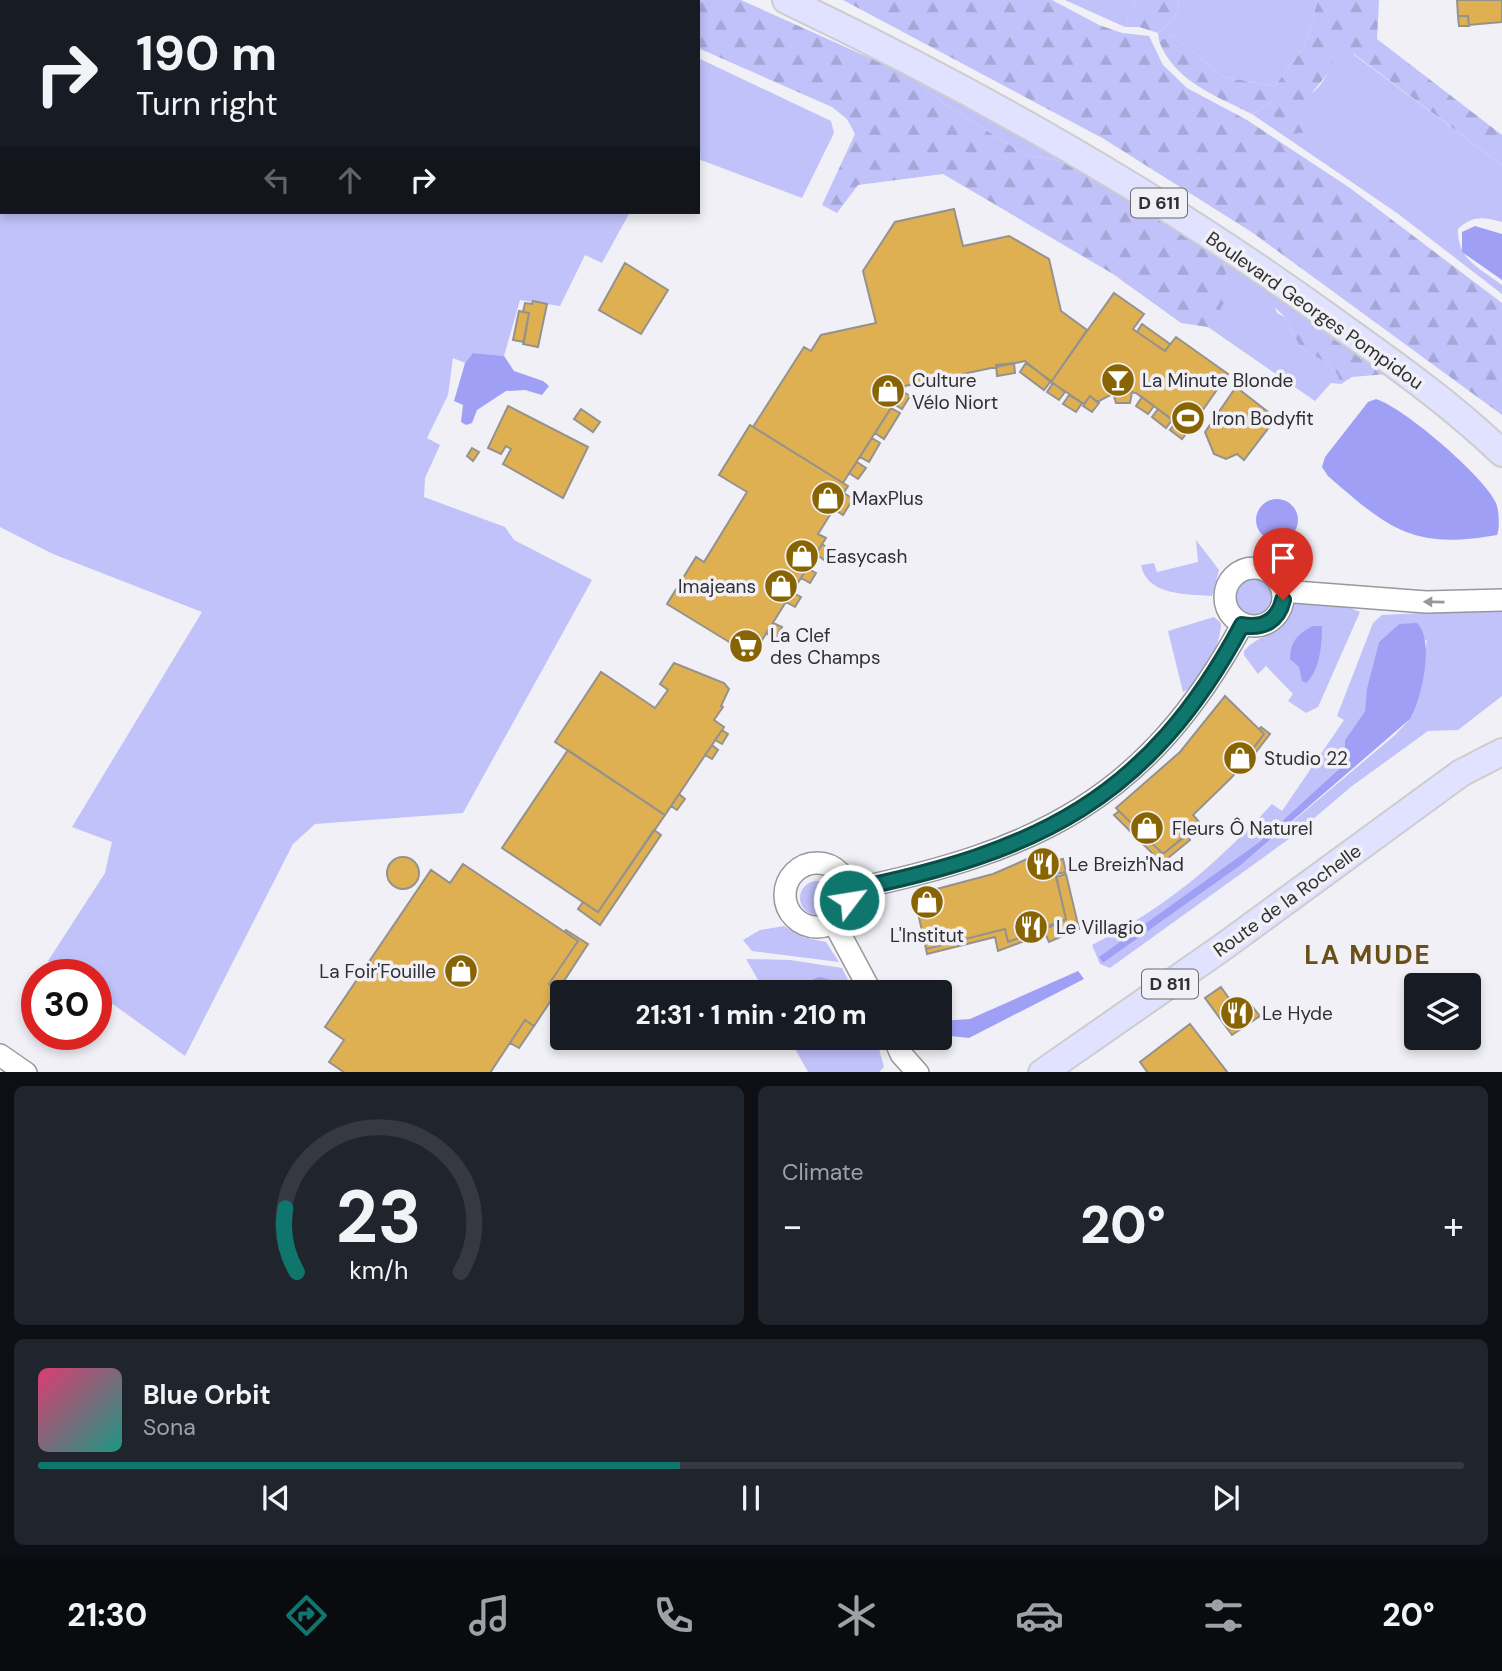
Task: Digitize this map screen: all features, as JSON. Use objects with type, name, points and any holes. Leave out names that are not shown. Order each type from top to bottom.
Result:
[{"type":"main road","name":"Boulevard Georges Pompidou","points":[[786,0],[959,87],[1144,193],[1262,269],[1399,368],[1452,407],[1502,453]]},
{"type":"main road","name":"Boulevard Georges Pompidou","points":[[813,0],[1011,102],[1161,189],[1280,268],[1502,429]]},
{"type":"main road","name":"Route de la Rochelle","points":[[1043,1072],[1223,947],[1461,774],[1502,735]]},
{"type":"main road","name":"Route de la Rochelle","points":[[1461,774],[1502,752]]},
{"type":"street","points":[[1252,568],[1272,574],[1282,591],[1281,609],[1269,623],[1260,626],[1242,625],[1234,620],[1225,605],[1225,589],[1234,575],[1252,568]]},
{"type":"street","points":[[1282,591],[1426,601],[1502,600]]},
{"type":"street","points":[[849,890],[976,859],[1051,828],[1080,811],[1170,733],[1199,697],[1242,625]]},
{"type":"street","points":[[819,863],[839,872],[849,890],[846,909],[834,923],[815,928],[797,921],[786,906],[787,883],[796,870],[819,863]]},
{"type":"street","points":[[834,923],[865,980]]},
{"type":"street","points":[[0,1055],[25,1072]]},
{"type":"street","points":[[899,1055],[917,1072]]},
{"type":"green space","points":[[700,0],[741,0],[910,76],[944,104],[1026,155],[1074,163],[1223,257],[1227,287],[1221,309],[1208,327],[1181,323],[1113,274],[943,174],[858,185],[837,213],[822,205],[855,134],[847,119],[832,107],[700,49]]},
{"type":"green space","points":[[843,0],[1052,0],[1099,25],[1122,33],[1149,36],[1163,65],[1187,88],[1247,120],[1350,188],[1502,303],[1502,415],[1253,233],[1104,139]]},
{"type":"green space","points":[[1065,0],[1135,0],[1125,27]]},
{"type":"green space","points":[[1135,0],[1180,0],[1173,21],[1158,33],[1139,27],[1125,27]]},
{"type":"green space","points":[[1180,0],[1318,0],[1304,47],[1275,86],[1224,77],[1172,35],[1159,41],[1158,33],[1173,21]]},
{"type":"green space","points":[[1318,0],[1379,0],[1377,39],[1502,135],[1502,165],[1354,54],[1336,54],[1329,72],[1307,99],[1312,115],[1306,132],[1293,134],[1279,130],[1270,103],[1252,114],[1198,86],[1175,67],[1159,41],[1172,35],[1224,77],[1275,86],[1304,47]]},
{"type":"green space","points":[[1336,54],[1353,54],[1502,165],[1502,222],[1478,218],[1458,229],[1461,248],[1466,256],[1502,285],[1502,294],[1397,213],[1252,114],[1270,103],[1274,108],[1314,92]]},
{"type":"green space","points":[[700,59],[831,121],[834,133],[802,198],[700,160]]},
{"type":"green space","points":[[910,76],[1074,163],[1026,155],[944,104]]},
{"type":"green space","points":[[0,214],[629,214],[602,263],[585,255],[560,306],[520,300],[504,356],[473,353],[465,363],[453,358],[448,395],[427,438],[440,445],[425,478],[424,497],[505,527],[514,540],[592,580],[463,813],[315,824],[293,844],[185,1056],[112,1004],[112,959],[49,959],[105,873],[112,842],[72,827],[202,612],[53,554],[0,527]]},
{"type":"green space","points":[[1223,257],[1269,289],[1277,313],[1285,317],[1300,347],[1325,362],[1337,374],[1341,384],[1331,383],[1315,401],[1208,327],[1226,295],[1227,279]]},
{"type":"green space","points":[[1269,289],[1387,374],[1352,377],[1341,384],[1337,374],[1325,362],[1300,347],[1285,317],[1265,298]]},
{"type":"green space","points":[[1196,540],[1219,570],[1212,596],[1169,591],[1151,583],[1141,565],[1154,563],[1157,572],[1198,562]]},
{"type":"green space","points":[[1254,578],[1267,584],[1273,597],[1267,610],[1254,616],[1241,610],[1235,597],[1241,584]]},
{"type":"green space","points":[[1294,599],[1336,602],[1360,612],[1318,707],[1306,713],[1288,701],[1293,694],[1266,666],[1258,674],[1244,655],[1244,651],[1251,644],[1289,619]]},
{"type":"green space","points":[[1502,609],[1502,696],[1458,730],[1428,731],[1352,786],[1293,836],[1110,968],[1100,964],[1092,945],[1144,916],[1189,883],[1272,804],[1282,811],[1344,720],[1337,716],[1373,623],[1382,615]],"holes":[[[1399,624],[1427,641],[1410,719],[1395,735],[1241,865],[1103,963],[1100,957],[1258,843],[1340,768],[1345,740],[1365,711],[1379,642]]]},
{"type":"green space","points":[[1214,617],[1221,623],[1210,662],[1197,680],[1183,692],[1168,631]]},
{"type":"green space","points":[[817,881],[829,886],[834,898],[829,910],[817,915],[805,910],[800,898],[805,886]]},
{"type":"green space","points":[[784,926],[803,937],[826,942],[839,962],[752,951],[743,940],[760,930]]},
{"type":"green space","points":[[746,959],[790,960],[842,968],[848,980],[758,980]]},
{"type":"green space","points":[[796,1050],[879,1050],[884,1067],[879,1072],[808,1072]]},
{"type":"shaded area","points":[[1475,226],[1502,234],[1502,280],[1462,252],[1462,232]]},
{"type":"shaded area","points":[[473,353],[504,356],[514,371],[543,381],[549,386],[542,395],[525,390],[506,391],[477,410],[472,423],[466,425],[461,422],[463,405],[454,401],[465,363]]},
{"type":"shaded area","points":[[1376,399],[1405,415],[1442,444],[1489,491],[1498,510],[1497,535],[1444,540],[1404,531],[1368,510],[1328,476],[1322,467],[1325,457],[1368,402]]},
{"type":"shaded area","points":[[1277,499],[1292,505],[1298,520],[1292,535],[1277,541],[1262,535],[1256,520],[1262,505]]},
{"type":"shaded area","points":[[1417,623],[1425,642],[1425,669],[1419,698],[1410,719],[1241,865],[1103,963],[1099,957],[1258,843],[1340,768],[1345,740],[1365,711],[1367,689],[1379,642],[1399,624]]},
{"type":"shaded area","points":[[1313,626],[1322,626],[1321,649],[1314,672],[1306,683],[1302,681],[1299,667],[1290,659],[1290,653],[1296,639]]},
{"type":"shaded area","points":[[1078,971],[1084,979],[969,1038],[952,1036],[952,1020],[970,1019]]},
{"type":"building","points":[[1457,0],[1502,0],[1502,22],[1469,25],[1468,16],[1458,16]]},
{"type":"building","points":[[1458,16],[1468,16],[1469,26],[1459,26]]},
{"type":"building","points":[[954,209],[963,246],[1009,236],[1049,259],[1061,311],[1087,330],[1051,382],[1025,361],[905,386],[843,483],[753,427],[804,347],[811,351],[821,335],[876,323],[863,271],[895,222]]},
{"type":"building","points":[[625,263],[668,290],[641,334],[599,310]]},
{"type":"building","points":[[1114,293],[1144,314],[1133,329],[1137,332],[1165,351],[1176,337],[1228,374],[1188,431],[1136,393],[1118,391],[1097,402],[1090,396],[1084,404],[1051,382]]},
{"type":"building","points":[[533,301],[547,304],[538,347],[523,344],[529,313],[523,312],[525,303],[532,304]]},
{"type":"building","points":[[519,311],[529,313],[524,342],[513,340]]},
{"type":"building","points":[[1142,324],[1170,344],[1165,351],[1137,332]]},
{"type":"building","points":[[1014,363],[1015,373],[997,376],[996,365]]},
{"type":"building","points":[[1026,363],[1051,381],[1044,390],[1020,372]]},
{"type":"building","points":[[1053,383],[1065,392],[1059,400],[1047,392]]},
{"type":"building","points":[[1236,387],[1276,418],[1244,460],[1237,454],[1226,459],[1214,454],[1205,432]]},
{"type":"building","points":[[902,391],[910,396],[902,409],[894,404]]},
{"type":"building","points":[[1113,392],[1132,392],[1130,403],[1116,403]]},
{"type":"building","points":[[1069,395],[1082,403],[1076,412],[1063,404]]},
{"type":"building","points":[[1090,396],[1099,403],[1092,412],[1083,406]]},
{"type":"building","points":[[1142,397],[1154,406],[1148,414],[1136,406]]},
{"type":"building","points":[[508,406],[588,447],[563,498],[503,464],[511,449],[506,446],[501,454],[488,448]]},
{"type":"building","points":[[891,408],[900,413],[884,439],[875,433]]},
{"type":"building","points":[[581,409],[600,422],[593,432],[574,419]]},
{"type":"building","points":[[1158,409],[1172,420],[1166,428],[1152,417]]},
{"type":"building","points":[[1176,422],[1188,431],[1182,439],[1170,430]]},
{"type":"building","points":[[750,425],[848,486],[818,534],[826,538],[752,656],[667,604],[696,557],[704,562],[747,492],[719,475]]},
{"type":"building","points":[[872,438],[880,443],[869,462],[860,457]]},
{"type":"building","points":[[472,448],[479,452],[473,461],[467,456]]},
{"type":"building","points":[[857,462],[866,468],[858,479],[849,473]]},
{"type":"building","points":[[844,493],[853,499],[843,515],[834,509]]},
{"type":"building","points":[[822,544],[830,550],[824,560],[816,554]]},
{"type":"building","points":[[807,568],[816,573],[810,583],[801,578]]},
{"type":"building","points":[[792,592],[801,597],[795,607],[786,602]]},
{"type":"building","points":[[773,623],[782,627],[775,639],[766,633]]},
{"type":"building","points":[[674,663],[724,683],[729,689],[721,706],[723,707],[714,720],[724,727],[665,815],[555,742],[601,672],[655,708],[668,690],[660,684]]},
{"type":"building","points":[[1225,696],[1264,734],[1232,777],[1193,815],[1200,823],[1163,854],[1116,808],[1180,752]]},
{"type":"building","points":[[1261,727],[1270,734],[1242,770],[1239,767],[1264,734],[1259,729]]},
{"type":"building","points":[[722,730],[728,734],[722,744],[715,740]]},
{"type":"building","points":[[712,745],[718,750],[712,759],[705,755]]},
{"type":"building","points":[[568,750],[665,815],[598,912],[502,848]]},
{"type":"building","points":[[679,794],[685,799],[677,810],[671,806]]},
{"type":"building","points":[[1119,811],[1163,854],[1187,835],[1190,840],[1162,863],[1114,815]]},
{"type":"building","points":[[654,830],[661,835],[600,925],[578,909],[583,902],[598,912]]},
{"type":"building","points":[[1050,849],[1066,919],[1008,942],[1005,929],[926,949],[914,895],[993,874]]},
{"type":"building","points":[[403,857],[414,862],[419,873],[414,884],[403,889],[392,884],[387,873],[392,862]]},
{"type":"building","points":[[1063,859],[1066,872],[1056,874],[1053,861]]},
{"type":"building","name":"La Foir'Fouille","points":[[463,864],[578,941],[550,980],[550,1002],[534,1026],[525,1020],[491,1072],[344,1072],[329,1062],[344,1040],[325,1027],[431,870],[450,883]]},
{"type":"building","points":[[1066,874],[1079,929],[1049,942],[1045,933],[998,951],[995,937],[927,954],[926,949],[1005,929],[1008,942],[1060,923],[1066,919],[1056,877]]},
{"type":"building","points":[[566,930],[588,944],[565,980],[552,980],[578,941],[565,932]]},
{"type":"building","name":"Le Hyde","points":[[1221,987],[1233,1004],[1237,1001],[1244,1010],[1251,1005],[1260,1016],[1232,1035],[1205,998]]},
{"type":"building","points":[[525,1020],[534,1026],[519,1048],[510,1043]]},
{"type":"building","points":[[1190,1024],[1227,1072],[1147,1072],[1140,1062]]},
{"type":"place","name":"La Minute Blonde","points":[[1118,380]]},
{"type":"place","name":"Culture Vélo Niort","points":[[888,391]]},
{"type":"place","name":"Iron Bodyfit","points":[[1188,418]]},
{"type":"place","name":"MaxPlus","points":[[828,498]]},
{"type":"place","name":"Easycash","points":[[802,556]]},
{"type":"place","name":"Imajeans","points":[[781,586]]},
{"type":"place","name":"La Clef des Champs","points":[[746,646]]},
{"type":"place","name":"Studio 22","points":[[1240,758]]},
{"type":"place","name":"Fleurs Ô Naturel","points":[[1147,828]]},
{"type":"place","name":"Le Breizh'Nad","points":[[1043,864]]},
{"type":"place","name":"L'Institut","points":[[927,902]]},
{"type":"place","name":"Le Villagio","points":[[1031,927]]},
{"type":"place","name":"La Foir'Fouille","points":[[461,971]]},
{"type":"place","name":"Le Hyde","points":[[1237,1013]]},
{"type":"district","name":"LA MUDE","points":[[1368,955]]},
{"type":"route","points":[[849,900],[849,890],[976,859],[1051,828],[1080,811],[1126,775],[1170,733],[1199,697],[1242,625],[1251,627],[1269,623],[1281,609],[1283,600]]}]
